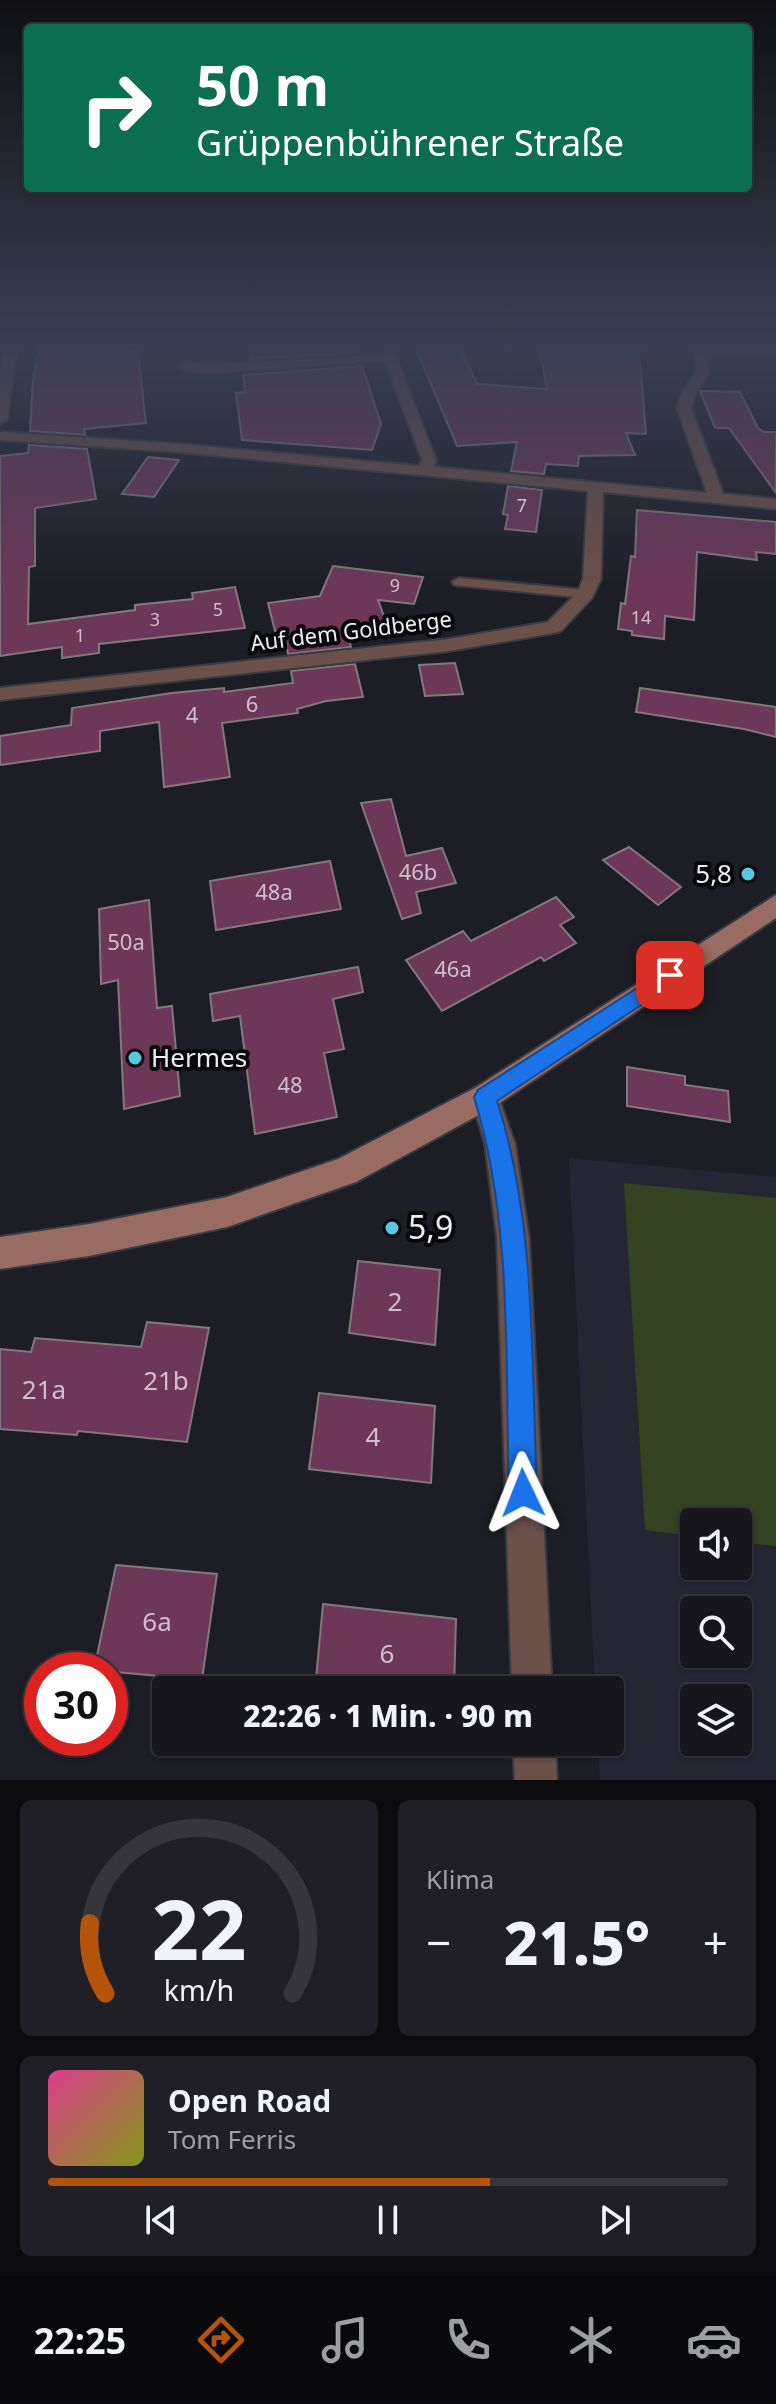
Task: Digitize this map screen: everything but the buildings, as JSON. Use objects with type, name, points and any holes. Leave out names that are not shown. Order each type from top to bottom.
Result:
[{"type":"street","points":[[417,427],[429,460],[425,471]]},
{"type":"street","points":[[691,427],[716,497]]},
{"type":"street","points":[[0,436],[776,504]]},
{"type":"street","points":[[586,594],[592,579],[596,487]]},
{"type":"street","name":"Auf dem Goldberge","points":[[0,694],[449,645],[554,627],[586,594]]},
{"type":"street","points":[[0,1253],[89,1240],[227,1212],[345,1172],[485,1097],[776,905]]},
{"type":"street","points":[[485,1097],[500,1144],[513,1238],[531,1676]]},
{"type":"street","points":[[535,1756],[536,1780]]},
{"type":"lane","points":[[459,582],[586,594]]},
{"type":"shaded area","points":[[569,1158],[776,1177],[776,1780],[600,1780],[599,1756],[624,1756],[624,1676],[594,1676]]},
{"type":"green space","points":[[624,1183],[776,1198],[776,1546],[752,1543],[752,1508],[680,1508],[680,1534],[645,1530]]},
{"type":"place","name":"5,8","points":[[748,874]]},
{"type":"place","name":"Hermes","points":[[135,1058]]},
{"type":"place","name":"5,9","points":[[392,1228]]},
{"type":"route","points":[[523,1493],[513,1238],[500,1144],[485,1097],[670,975]]}]
